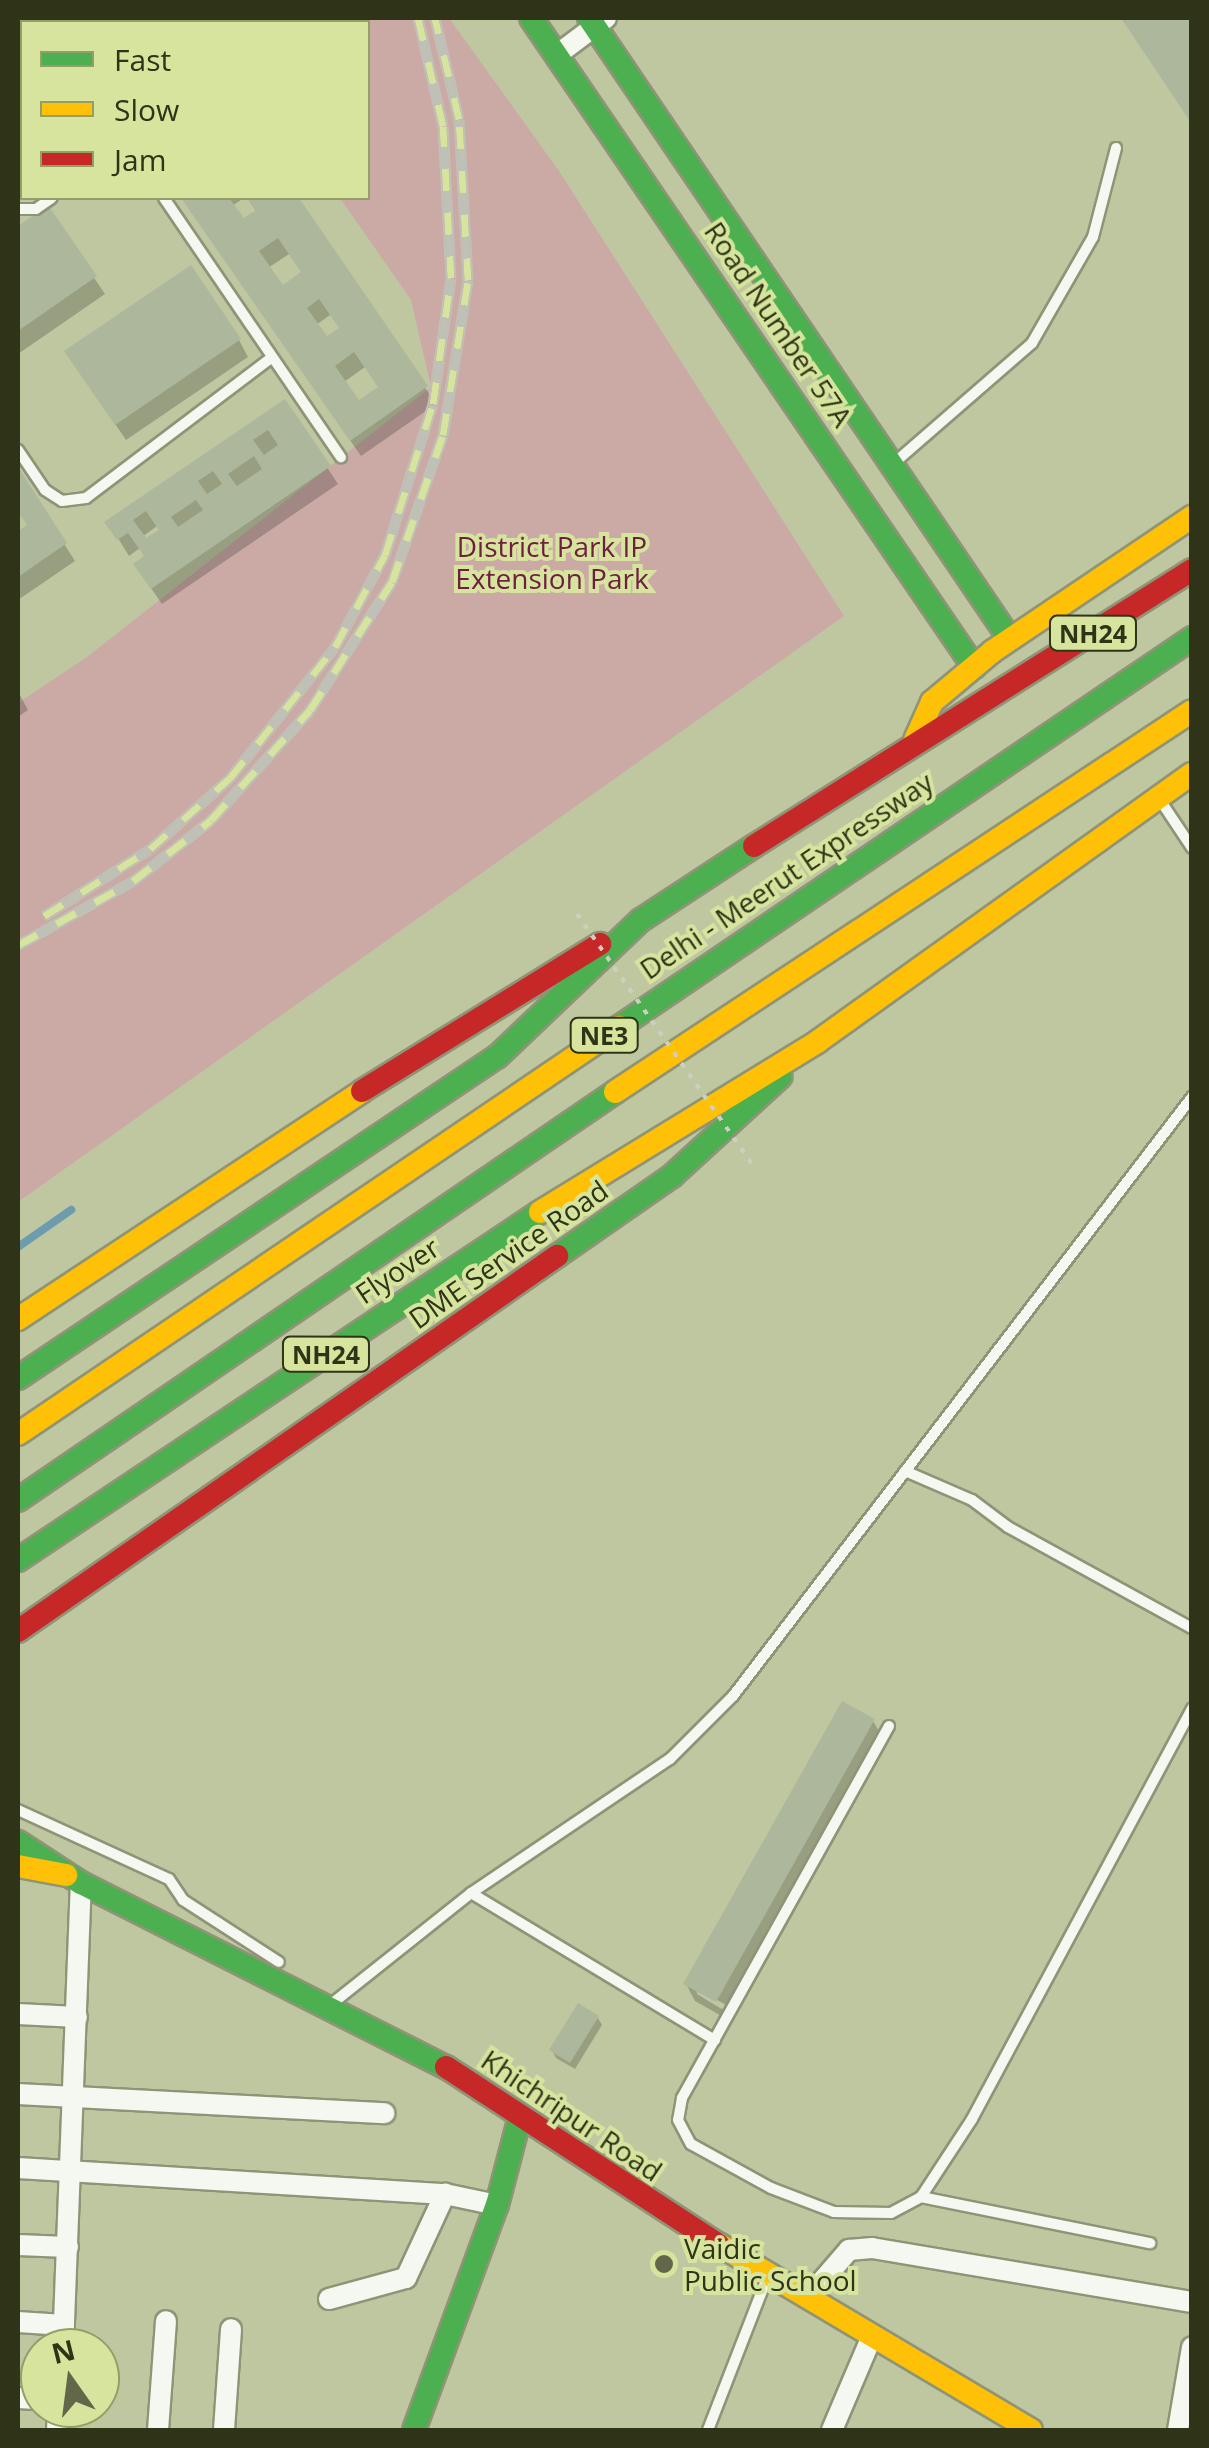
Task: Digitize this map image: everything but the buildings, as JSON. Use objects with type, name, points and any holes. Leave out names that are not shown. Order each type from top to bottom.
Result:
[{"type":"main road","name":"Road Number 57A","points":[[531,18],[974,667]]},
{"type":"main road","name":"Road Number 57A","points":[[597,20],[890,466],[1010,640]]},
{"type":"main road","points":[[18,1320],[465,1022],[642,920],[915,740],[932,702],[974,667],[1192,517]]},
{"type":"main road","name":"NH24","points":[[915,740],[1192,570]]},
{"type":"main road","name":"Delhi - Meerut Expressway","points":[[18,1434],[1192,638]]},
{"type":"main road","name":"NE3","points":[[18,1500],[777,981],[1192,712]]},
{"type":"main road","points":[[818,1042],[1192,774]]},
{"type":"main road","points":[[1140,814],[1192,786]]},
{"type":"main road","points":[[18,1378],[498,1056],[642,920]]},
{"type":"main road","name":"Flyover","points":[[18,1560],[634,1148],[818,1042]]},
{"type":"main road","name":"DME Service Road","points":[[18,1631],[672,1176],[818,1042]]},
{"type":"main road","name":"Khichripur Road","points":[[18,1842],[74,1879],[418,2049],[769,2272],[1031,2430]]},
{"type":"main road","name":"Khichripur Road","points":[[18,1866],[74,1879]]},
{"type":"main road","points":[[414,2430],[497,2205],[520,2117]]},
{"type":"street","points":[[558,54],[597,20]]},
{"type":"street","points":[[64,2328],[77,2017],[74,1879]]},
{"type":"street","points":[[18,2014],[77,2017]]},
{"type":"street","points":[[18,2094],[385,2112]]},
{"type":"street","points":[[18,2168],[445,2194],[497,2205]]},
{"type":"street","points":[[328,2299],[406,2278],[445,2194]]},
{"type":"street","points":[[18,2245],[68,2246]]},
{"type":"street","points":[[810,2295],[850,2250],[872,2248],[1192,2302]]},
{"type":"street","points":[[158,2430],[166,2321]]},
{"type":"street","points":[[18,2322],[64,2325]]},
{"type":"street","points":[[224,2430],[231,2329]]},
{"type":"street","points":[[832,2430],[872,2336]]},
{"type":"street","points":[[1178,2430],[1192,2347]]},
{"type":"lane","points":[[890,466],[1032,342],[1093,237],[1116,148]]},
{"type":"lane","points":[[18,209],[36,209],[49,200]]},
{"type":"lane","points":[[165,200],[341,457]]},
{"type":"lane","points":[[18,450],[45,490],[62,501],[86,498],[271,358]]},
{"type":"lane","points":[[1162,802],[1192,848]]},
{"type":"lane","points":[[330,2006],[471,1893],[670,1759],[732,1696],[1192,1098]]},
{"type":"lane","points":[[905,1471],[972,1500],[1008,1527],[1192,1628]]},
{"type":"lane","points":[[889,1726],[682,2098],[678,2120],[691,2144],[771,2188],[834,2212],[890,2213],[922,2197],[972,2119],[1192,1708]]},
{"type":"lane","points":[[18,1810],[170,1879],[183,1900],[279,1962]]},
{"type":"lane","points":[[471,1893],[715,2040]]},
{"type":"lane","points":[[922,2197],[1150,2243]]},
{"type":"lane","points":[[708,2430],[769,2272]]},
{"type":"path","points":[[577,914],[756,1170]]},
{"type":"green space","name":"District Park IP Extension Park","points":[[214,18],[449,18],[559,171],[844,616],[18,1202],[18,703],[87,657],[431,387],[411,300],[341,200],[370,200],[370,20]]},
{"type":"waterway","points":[[18,1247],[71,1210]]},
{"type":"railway","points":[[44,916],[150,849],[230,778],[335,647],[385,555],[433,404],[451,278],[443,126],[418,18]]},
{"type":"railway","points":[[18,945],[133,881],[211,820],[310,710],[392,582],[443,435],[468,280],[459,119],[435,18]]},
{"type":"traffic: fast","points":[[531,18],[974,667]]},
{"type":"traffic: fast","points":[[589,18],[1010,639]]},
{"type":"traffic: fast","points":[[619,1027],[1192,638]]},
{"type":"traffic: fast","points":[[18,1378],[498,1056],[641,920],[754,846]]},
{"type":"traffic: fast","points":[[557,1256],[672,1176],[780,1077]]},
{"type":"traffic: fast","points":[[18,1500],[615,1092]]},
{"type":"traffic: fast","points":[[18,1560],[540,1212]]},
{"type":"traffic: fast","points":[[18,1842],[81,1883],[446,2067]]},
{"type":"traffic: fast","points":[[414,2430],[497,2205],[520,2117]]},
{"type":"traffic: slow","points":[[915,740],[932,702],[993,651],[1192,517]]},
{"type":"traffic: slow","points":[[615,1092],[1192,711]]},
{"type":"traffic: slow","points":[[540,1212],[817,1042],[1192,774]]},
{"type":"traffic: slow","points":[[18,1434],[619,1027]]},
{"type":"traffic: slow","points":[[18,1319],[362,1091]]},
{"type":"traffic: slow","points":[[18,1866],[66,1875]]},
{"type":"traffic: slow","points":[[718,2244],[1031,2430]]},
{"type":"traffic: jam","points":[[754,846],[1192,570]]},
{"type":"traffic: jam","points":[[362,1091],[600,944]]},
{"type":"traffic: jam","points":[[18,1631],[557,1256]]},
{"type":"traffic: jam","points":[[446,2067],[718,2244]]},
{"type":"place","name":"Vaidic Public School","points":[[664,2264]]}]
